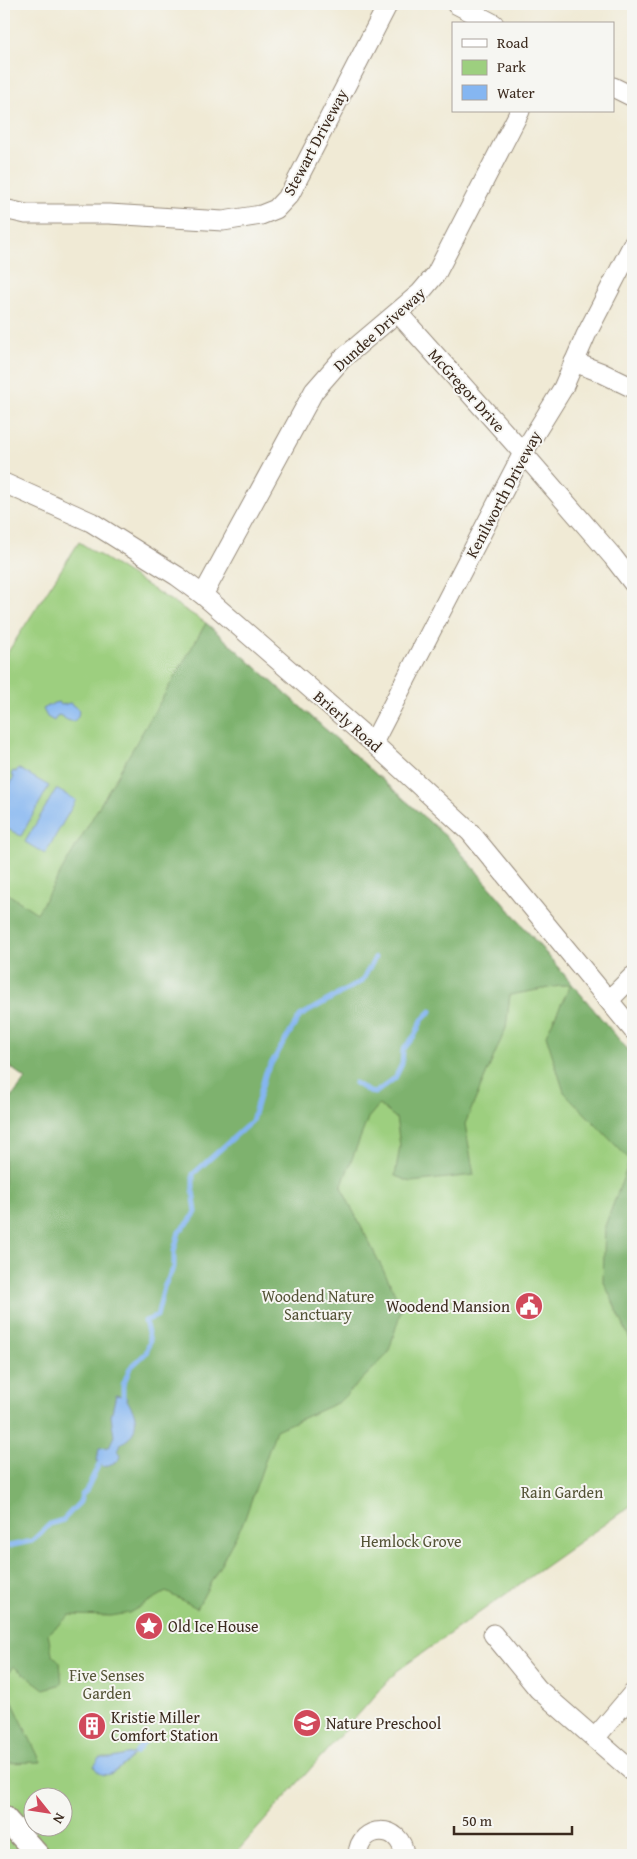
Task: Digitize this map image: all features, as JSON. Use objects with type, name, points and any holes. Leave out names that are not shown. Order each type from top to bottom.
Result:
[{"type":"street","name":"Stewart Driveway","points":[[4,209],[26,214],[109,214],[223,220],[261,215],[276,209],[290,194],[388,4]]},
{"type":"street","points":[[456,4],[490,22]]},
{"type":"street","points":[[614,88],[633,97]]},
{"type":"street","name":"Dundee Driveway","points":[[203,595],[314,391],[342,359],[420,294],[436,274],[519,112]]},
{"type":"street","name":"Kenilworth Driveway","points":[[373,743],[523,453],[563,388],[586,335],[633,244]]},
{"type":"street","name":"McGregor Drive","points":[[398,313],[614,557],[633,583]]},
{"type":"street","points":[[574,362],[633,388]]},
{"type":"street","name":"Brierly Road","points":[[4,483],[91,522],[177,576],[203,595],[373,743],[470,832],[633,1030]]},
{"type":"street","points":[[609,1000],[633,976]]},
{"type":"street","points":[[492,1634],[538,1689],[633,1772]]},
{"type":"street","points":[[595,1738],[633,1693]]},
{"type":"street","points":[[4,1817],[38,1855]]},
{"type":"street","points":[[358,1855],[361,1842],[366,1836],[380,1831],[387,1832],[399,1840],[403,1846],[404,1855]]},
{"type":"green space","name":"Woodend Nature Sanctuary","points":[[79,542],[206,623],[451,841],[633,1056],[633,1504],[397,1671],[234,1855],[4,1855],[4,1107],[26,1079],[4,1062],[4,658]]},
{"type":"green space","name":"Woodend Nature Sanctuary","points":[[206,623],[451,841],[633,1056],[633,1346],[603,1280],[605,1226],[630,1160],[564,1092],[546,1035],[571,984],[510,995],[506,1028],[465,1124],[474,1175],[411,1182],[395,1176],[400,1146],[396,1118],[379,1105],[368,1118],[341,1187],[402,1307],[388,1354],[339,1402],[276,1430],[244,1521],[197,1608],[166,1592],[129,1613],[111,1616],[70,1615],[48,1634],[52,1654],[60,1662],[62,1684],[44,1689],[13,1666],[4,1680],[4,1107],[26,1079],[4,1062],[4,894],[5,892],[37,913]]},
{"type":"green space","points":[[4,1684],[41,1762],[4,1763]]},
{"type":"water","points":[[59,702],[61,705],[70,703],[79,710],[78,717],[74,721],[67,720],[58,715],[54,721],[47,717],[43,709]]},
{"type":"water","points":[[18,768],[49,786],[21,836],[4,827],[4,794],[14,777],[11,775],[13,771],[16,772]]},
{"type":"water","points":[[56,789],[76,800],[45,854],[25,842]]},
{"type":"water","points":[[116,1395],[126,1397],[134,1414],[135,1425],[131,1436],[121,1443],[118,1451],[120,1456],[118,1461],[104,1467],[97,1461],[99,1448],[109,1447],[114,1436],[111,1416]]},
{"type":"water","points":[[136,1753],[115,1772],[109,1774],[104,1775],[94,1766],[100,1758],[113,1758]]},
{"type":"waterway","points":[[123,1403],[123,1385],[130,1368],[146,1353],[150,1341],[145,1321],[157,1316],[164,1287],[174,1267],[174,1251],[179,1232],[196,1212],[193,1174],[252,1121],[266,1072],[300,1016],[362,981],[375,958]]},
{"type":"waterway","points":[[355,1083],[369,1092],[375,1093],[395,1078],[402,1064],[403,1050],[415,1035],[422,1020],[431,1011]]},
{"type":"waterway","points":[[4,1547],[32,1541],[50,1524],[63,1520],[80,1502],[99,1464],[104,1459]]},
{"type":"waterway","points":[[136,1753],[149,1736]]},
{"type":"place","name":"Woodend Mansion","points":[[529,1306]]},
{"type":"place","name":"Old Ice House","points":[[149,1626]]},
{"type":"place","name":"Nature Preschool","points":[[307,1723]]},
{"type":"place","name":"Kristie Miller Comfort Station","points":[[92,1726]]},
{"type":"park label","name":"Rain Garden","points":[[562,1492]]},
{"type":"park label","name":"Hemlock Grove","points":[[411,1541]]},
{"type":"park label","name":"Five Senses Garden","points":[[107,1684]]}]
